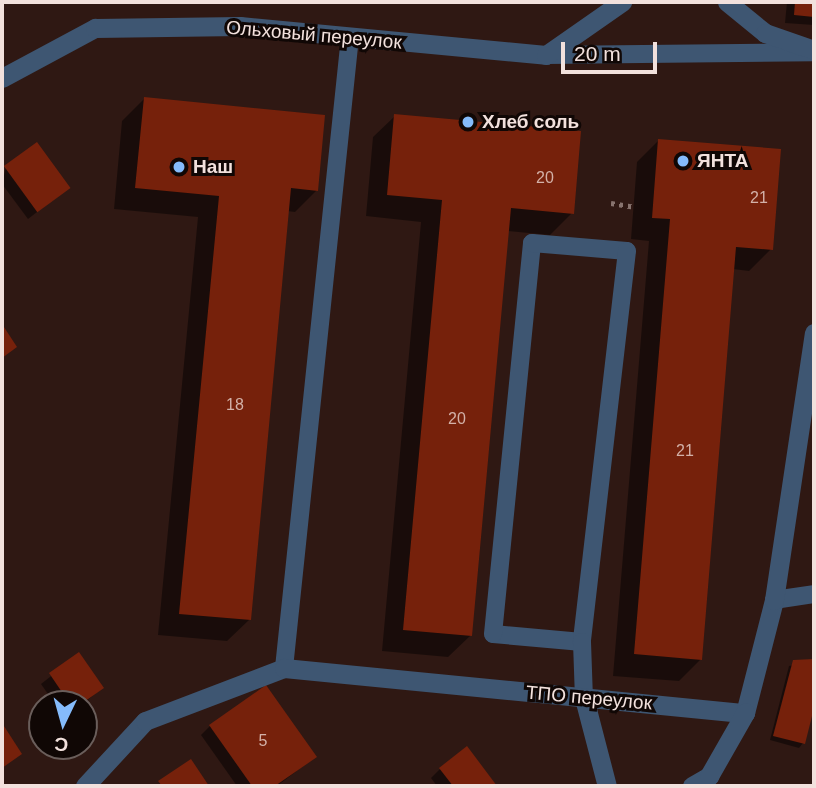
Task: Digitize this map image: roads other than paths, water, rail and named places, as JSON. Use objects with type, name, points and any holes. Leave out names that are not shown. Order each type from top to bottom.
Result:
[{"type":"street","points":[[546,55],[622,2]]},
{"type":"street","points":[[727,2],[765,33],[814,51]]},
{"type":"street","name":"Ольховый переулок","points":[[2,78],[95,29],[240,26],[546,55]]},
{"type":"street","points":[[692,786],[709,776],[745,713],[774,600],[814,333]]},
{"type":"street","name":"ТПО переулок","points":[[85,786],[145,721],[284,668],[745,713]]},
{"type":"street","points":[[584,698],[607,786]]},
{"type":"lane","points":[[284,668],[350,37]]},
{"type":"lane","points":[[546,55],[814,51]]},
{"type":"lane","points":[[582,642],[493,634],[532,243],[627,251],[582,642],[584,698]]},
{"type":"lane","points":[[774,600],[814,596]]},
{"type":"place","name":"Хлеб соль","points":[[468,122]]},
{"type":"place","name":"ЯНТА","points":[[683,161]]},
{"type":"place","name":"Наш","points":[[179,167]]}]
